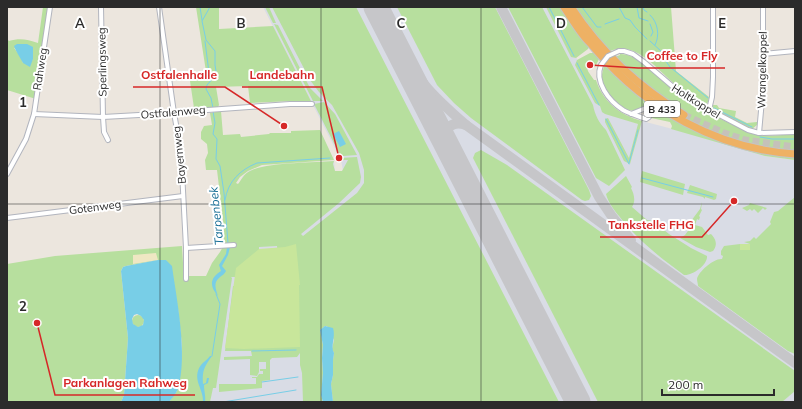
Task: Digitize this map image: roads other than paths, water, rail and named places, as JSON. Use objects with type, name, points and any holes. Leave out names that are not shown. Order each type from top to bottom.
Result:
[{"type":"highway","name":"B 433","points":[[564,7],[584,36],[614,70],[635,89],[666,111],[704,132],[732,142],[760,150],[795,154]]},
{"type":"highway","name":"B 433","points":[[571,7],[584,27],[613,60],[661,100],[684,115]]},
{"type":"street","name":"Rahweg","points":[[7,174],[26,140],[34,114],[50,7]]},
{"type":"street","name":"Sperlingsweg","points":[[101,7],[103,117],[104,130],[108,140]]},
{"type":"street","name":"Bayernweg","points":[[159,7],[181,152],[186,248],[186,279]]},
{"type":"street","points":[[709,110],[712,98],[713,76],[713,7]]},
{"type":"street","name":"Wrangelkoppel","points":[[759,133],[763,102],[763,7]]},
{"type":"street","name":"Holtkoppel","points":[[631,114],[618,107],[606,94],[600,81],[599,74],[601,65],[608,56],[619,51],[628,52],[638,58],[676,90],[709,110],[748,130],[759,133],[795,132]]},
{"type":"street","points":[[763,54],[795,51]]},
{"type":"street","name":"Ostfalenweg","points":[[34,114],[103,117],[174,113],[209,109],[312,104]]},
{"type":"street","name":"Gotenweg","points":[[7,218],[183,196]]},
{"type":"street","points":[[186,248],[232,245]]},
{"type":"water","points":[[17,44],[27,44],[33,47],[33,59],[30,67],[23,63],[14,46]]},
{"type":"water","points":[[339,131],[346,144],[340,147],[333,134]]},
{"type":"water","points":[[227,247],[230,247],[228,255],[222,266],[226,271],[216,282],[218,296],[213,289],[212,282],[215,276],[221,271],[219,265],[226,254]]},
{"type":"water","points":[[166,260],[172,266],[181,328],[182,360],[178,389],[169,402],[121,402],[124,395],[128,338],[121,271],[123,267]],"holes":[[[137,314],[144,320],[143,325],[138,327],[133,324],[132,319],[134,315]]]},
{"type":"water","points":[[325,326],[333,328],[334,331],[333,375],[331,384],[333,402],[323,402],[321,395],[323,345],[320,330]]},
{"type":"water","points":[[210,356],[212,356],[203,372],[203,384],[206,383],[207,378],[209,378],[208,383],[204,385],[205,402],[203,402],[197,375],[201,365]]},
{"type":"waterway","points":[[200,7],[202,20]]},
{"type":"waterway","name":"Tarpenbek","points":[[210,7],[202,21],[206,40],[215,51],[216,71],[206,89],[211,98],[213,108]]},
{"type":"waterway","points":[[549,7],[574,56]]},
{"type":"waterway","points":[[582,7],[597,27],[601,27]]},
{"type":"waterway","points":[[619,7],[625,18],[630,20],[647,39]]},
{"type":"waterway","points":[[637,7],[639,18],[648,21]]},
{"type":"waterway","points":[[643,7],[647,12]]},
{"type":"waterway","points":[[650,15],[655,21],[658,33],[655,45]]},
{"type":"waterway","points":[[605,24],[619,19]]},
{"type":"waterway","points":[[650,24],[653,32],[651,36]]},
{"type":"waterway","points":[[205,41],[210,81]]},
{"type":"waterway","points":[[650,41],[662,52],[670,67],[708,98]]},
{"type":"waterway","points":[[577,63],[599,105]]},
{"type":"waterway","points":[[714,108],[752,127]]},
{"type":"waterway","name":"Tarpenbek","points":[[213,111],[215,123],[213,134],[217,139],[216,159],[220,166],[224,193],[228,243]]},
{"type":"waterway","points":[[606,119],[629,164]]},
{"type":"waterway","points":[[629,163],[638,130]]},
{"type":"waterway","points":[[760,137],[772,139],[795,139]]},
{"type":"waterway","points":[[225,200],[229,187],[236,177],[245,169],[257,163],[330,158]]},
{"type":"waterway","points":[[642,178],[713,197]]},
{"type":"waterway","name":"Tarpenbek","points":[[212,356],[220,304],[216,294]]},
{"type":"waterway","points":[[252,351],[296,350]]},
{"type":"waterway","points":[[262,382],[298,377]]},
{"type":"waterway","points":[[223,402],[296,390]]},
{"type":"tunnel","points":[[684,115],[724,133],[745,140],[795,147]]},
{"type":"place","name":"Coffee to Fly","points":[[590,65]]},
{"type":"place","name":"Ostfalenhalle","points":[[284,126]]},
{"type":"place","name":"Landebahn","points":[[339,158]]},
{"type":"place","name":"Tankstelle FHG","points":[[734,201]]},
{"type":"place","name":"Parkanlagen Rahweg","points":[[37,323]]}]
